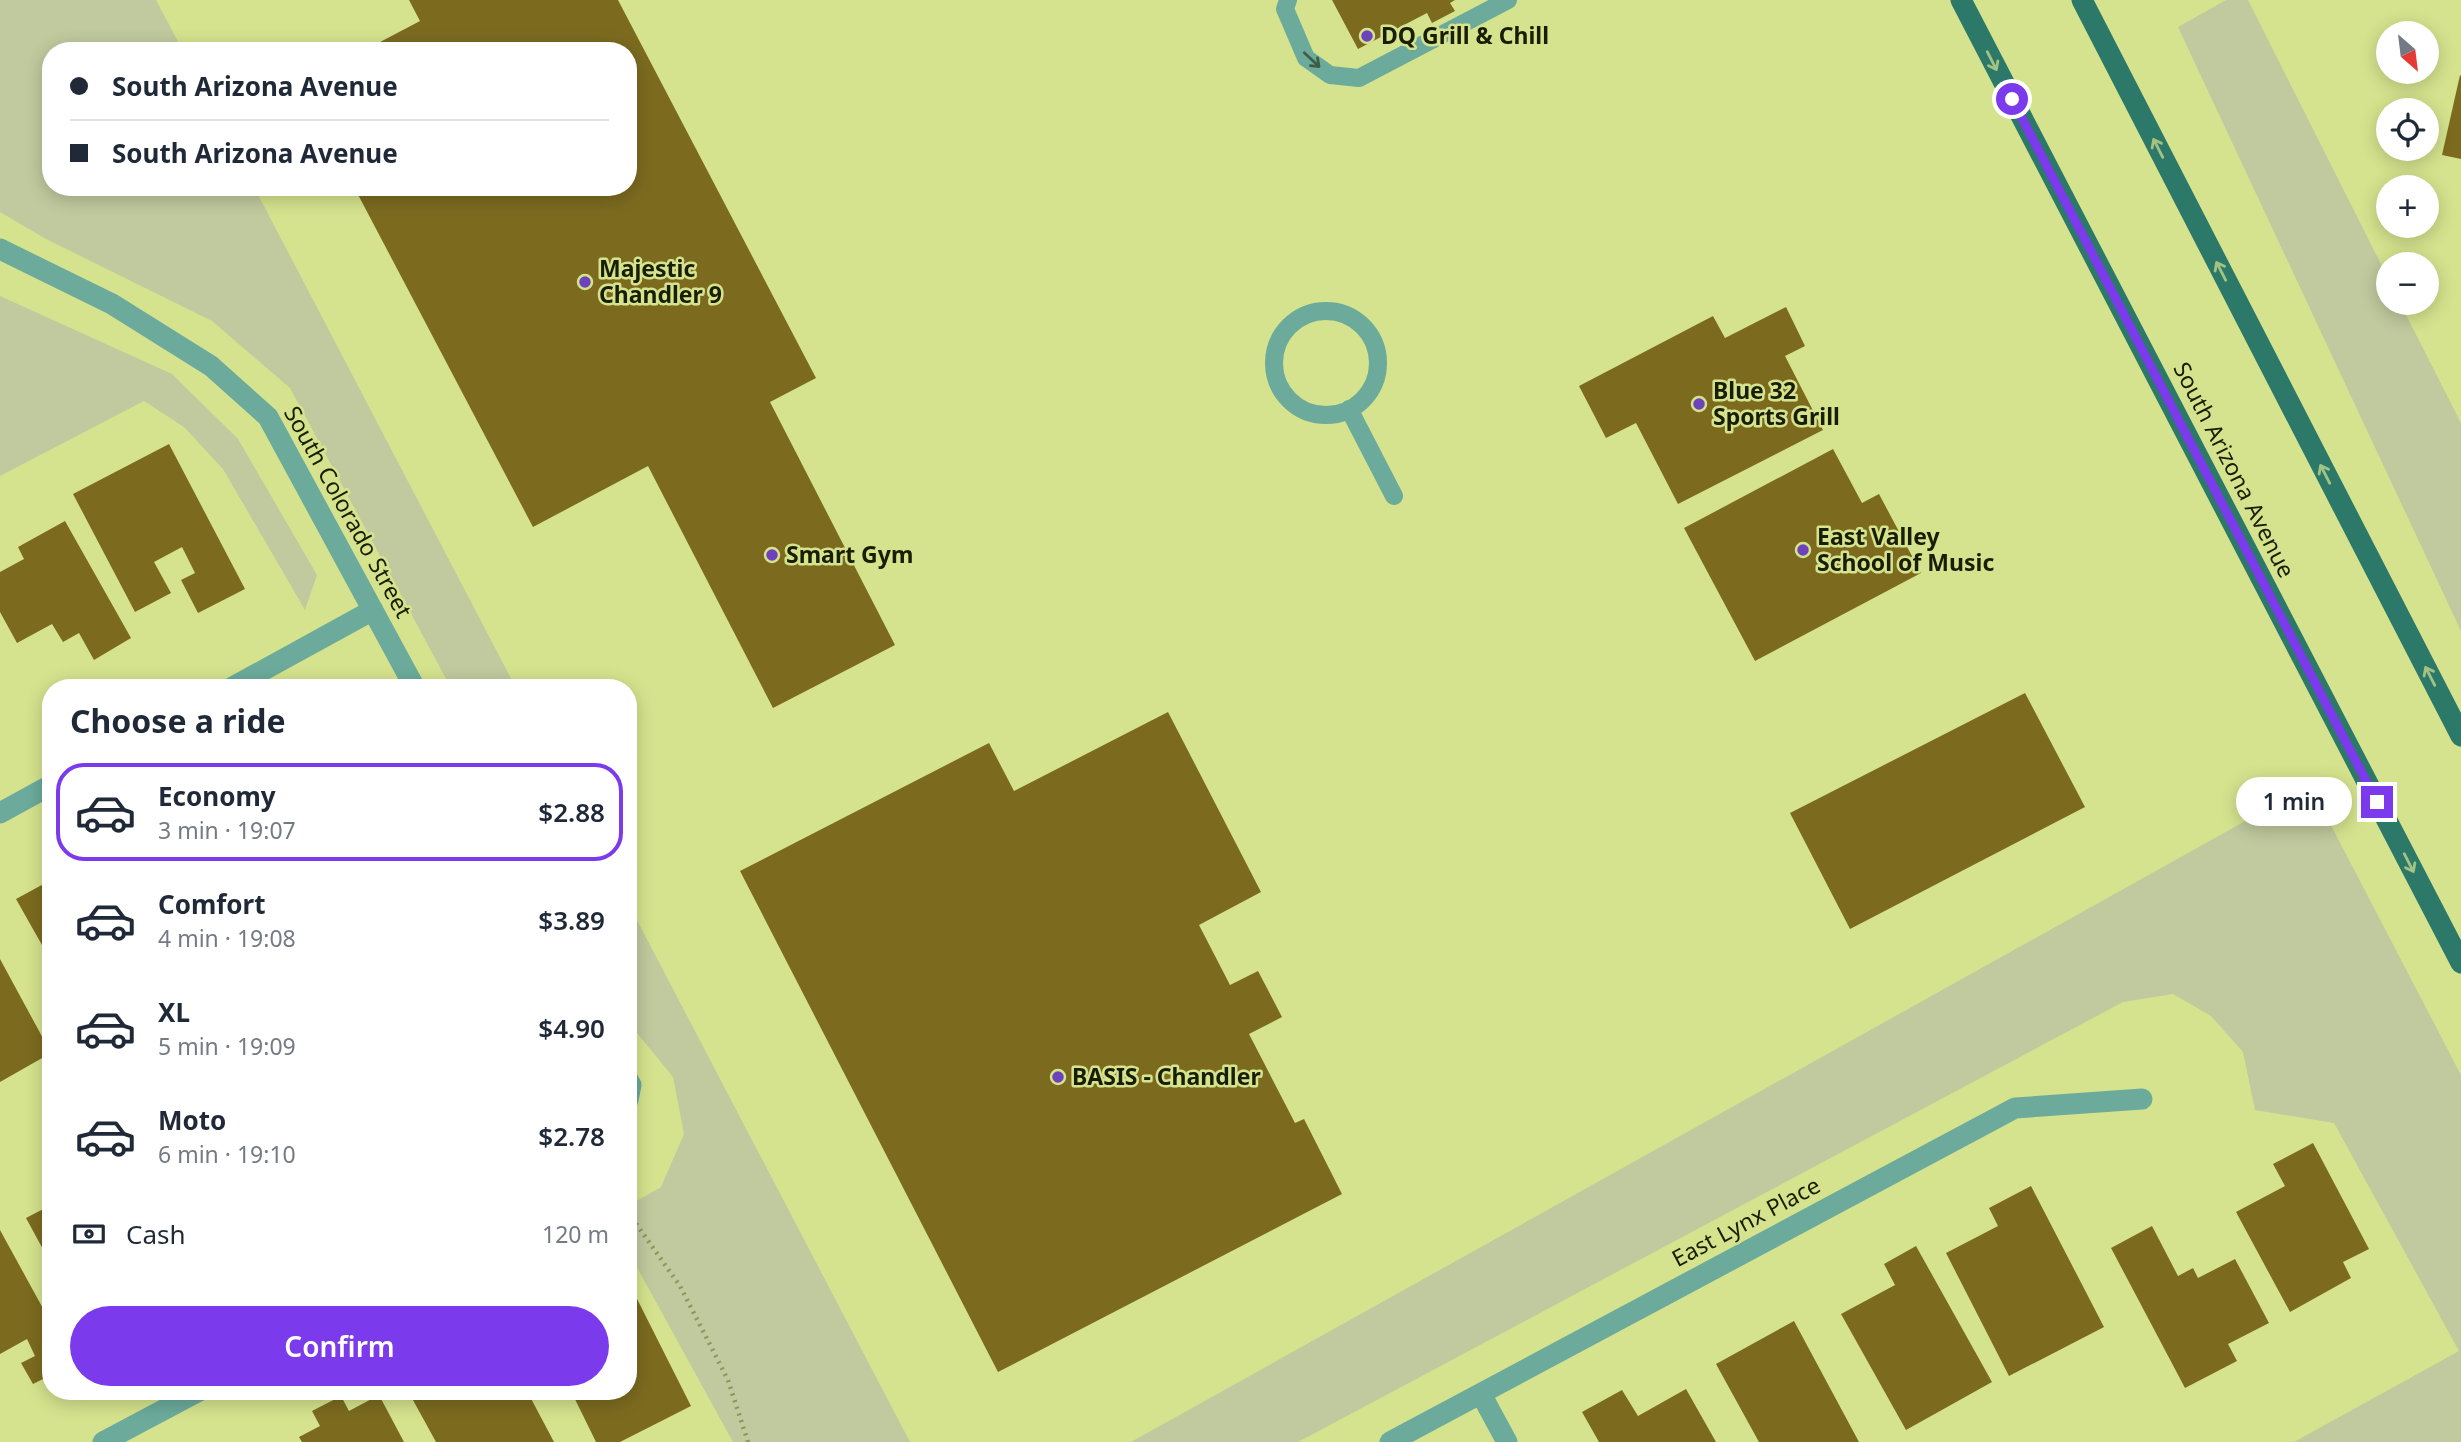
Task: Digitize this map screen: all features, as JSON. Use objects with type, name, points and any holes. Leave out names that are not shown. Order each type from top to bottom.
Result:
[{"type":"main road","name":"South Arizona Avenue","points":[[1961,0],[2461,963]]},
{"type":"main road","points":[[2082,0],[2461,736]]},
{"type":"street","name":"South Colorado Street","points":[[0,250],[111,304],[211,366],[268,417],[410,679]]},
{"type":"street","points":[[247,679],[373,610]]},
{"type":"street","points":[[0,813],[42,790]]},
{"type":"street","name":"East Lynx Place","points":[[1390,1442],[2015,1108],[2142,1099]]},
{"type":"street","points":[[1481,1394],[1507,1442]]},
{"type":"street","points":[[103,1442],[182,1400]]},
{"type":"lane","points":[[1288,0],[1285,9],[1306,58],[1330,75],[1359,78],[1508,0]]},
{"type":"lane","points":[[1328,311],[1352,319],[1360,323],[1371,336],[1377,352],[1373,386],[1363,399],[1349,410],[1324,415],[1311,413],[1300,408],[1280,388],[1274,362],[1277,346],[1284,332],[1311,313],[1328,311]]},
{"type":"lane","points":[[1349,410],[1394,496]]},
{"type":"path","points":[[637,1225],[686,1298],[728,1380],[748,1442]]},
{"type":"green space","points":[[0,0],[156,0],[178,42],[42,42],[42,196],[259,196],[511,679],[446,679],[290,388],[212,321],[46,239],[0,212]]},
{"type":"green space","points":[[2226,0],[2248,0],[2376,254],[2376,315],[2406,315],[2461,423],[2461,631],[2178,27]]},
{"type":"green space","points":[[0,296],[172,374],[238,439],[317,575],[305,610],[223,469],[184,427],[144,401],[0,476]]},
{"type":"green space","points":[[2310,785],[2461,1075],[2461,1442],[2294,1442],[2459,1351],[2334,1123],[2255,1110],[2243,1052],[2211,1016],[2173,994],[2123,1002],[1298,1442],[1131,1442]]},
{"type":"green space","points":[[637,920],[910,1442],[733,1442],[637,1267],[637,1201],[661,1187],[684,1134],[673,1077],[637,1033]]},
{"type":"building","name":"Majestic Chandler 9","points":[[409,0],[618,0],[816,378],[770,402],[895,645],[773,708],[648,466],[533,527],[359,196],[637,196],[637,42],[380,42],[420,21]]},
{"type":"building","name":"DQ Grill & Chill","points":[[1332,0],[1455,0],[1450,3],[1455,11],[1432,23],[1427,13],[1358,49]]},
{"type":"building","points":[[2461,76],[2461,159],[2442,155]]},
{"type":"building","name":"Blue 32 Sports Grill","points":[[1786,307],[1805,346],[1785,356],[1823,430],[1678,504],[1636,423],[1606,438],[1579,386],[1713,316],[1725,338]]},
{"type":"building","points":[[169,444],[245,589],[198,613],[181,580],[195,573],[182,547],[154,562],[171,593],[135,612],[73,494]]},
{"type":"building","name":"East Valley School of Music","points":[[1833,449],[1862,503],[1879,494],[1921,573],[1755,661],[1684,528]]},
{"type":"building","points":[[65,521],[131,638],[94,660],[79,633],[63,642],[52,624],[17,643],[0,612],[0,572],[24,559],[18,547]]},
{"type":"building","points":[[2025,693],[2085,807],[1850,929],[1790,813]]},
{"type":"building","name":"BASIS - Chandler","points":[[1168,712],[1261,892],[1199,925],[1230,985],[1258,971],[1282,1017],[1249,1034],[1295,1123],[1304,1119],[1342,1194],[998,1372],[740,871],[989,743],[1014,791]]},
{"type":"building","points":[[42,885],[42,945],[16,899]]},
{"type":"building","points":[[0,959],[42,1036],[42,1058],[0,1082]]},
{"type":"building","points":[[2313,1143],[2369,1249],[2343,1262],[2351,1278],[2290,1312],[2236,1212],[2285,1186],[2273,1164]]},
{"type":"building","points":[[2031,1186],[2104,1327],[2009,1376],[1946,1253],[1998,1226],[1989,1208]]},
{"type":"building","points":[[42,1210],[42,1247],[26,1218]]},
{"type":"building","points":[[2152,1226],[2178,1276],[2193,1268],[2198,1278],[2235,1259],[2269,1323],[2228,1344],[2237,1361],[2185,1388],[2111,1248]]},
{"type":"building","points":[[0,1230],[42,1307],[42,1380],[33,1384],[21,1363],[35,1356],[27,1339],[0,1354]]},
{"type":"building","points":[[1916,1246],[1992,1382],[1906,1430],[1841,1314],[1895,1285],[1884,1264]]},
{"type":"building","points":[[637,1299],[691,1406],[620,1442],[596,1442],[575,1400],[637,1400]]},
{"type":"building","points":[[1794,1321],[1859,1442],[1759,1442],[1716,1364]]},
{"type":"building","points":[[1686,1389],[1716,1442],[1599,1442],[1582,1412],[1622,1390],[1638,1416]]},
{"type":"building","points":[[333,1400],[343,1400],[349,1411],[370,1400],[382,1400],[404,1442],[302,1442],[299,1437],[320,1426],[312,1411]]},
{"type":"building","points":[[413,1400],[532,1400],[554,1442],[436,1442]]},
{"type":"place","name":"DQ Grill & Chill","points":[[1367,36]]},
{"type":"place","name":"Majestic Chandler 9","points":[[585,282]]},
{"type":"place","name":"Blue 32 Sports Grill","points":[[1699,404]]},
{"type":"place","name":"East Valley School of Music","points":[[1803,550]]},
{"type":"place","name":"Smart Gym","points":[[772,555]]},
{"type":"place","name":"BASIS - Chandler","points":[[1058,1077]]},
{"type":"route","points":[[2012,99],[2377,802]]}]
